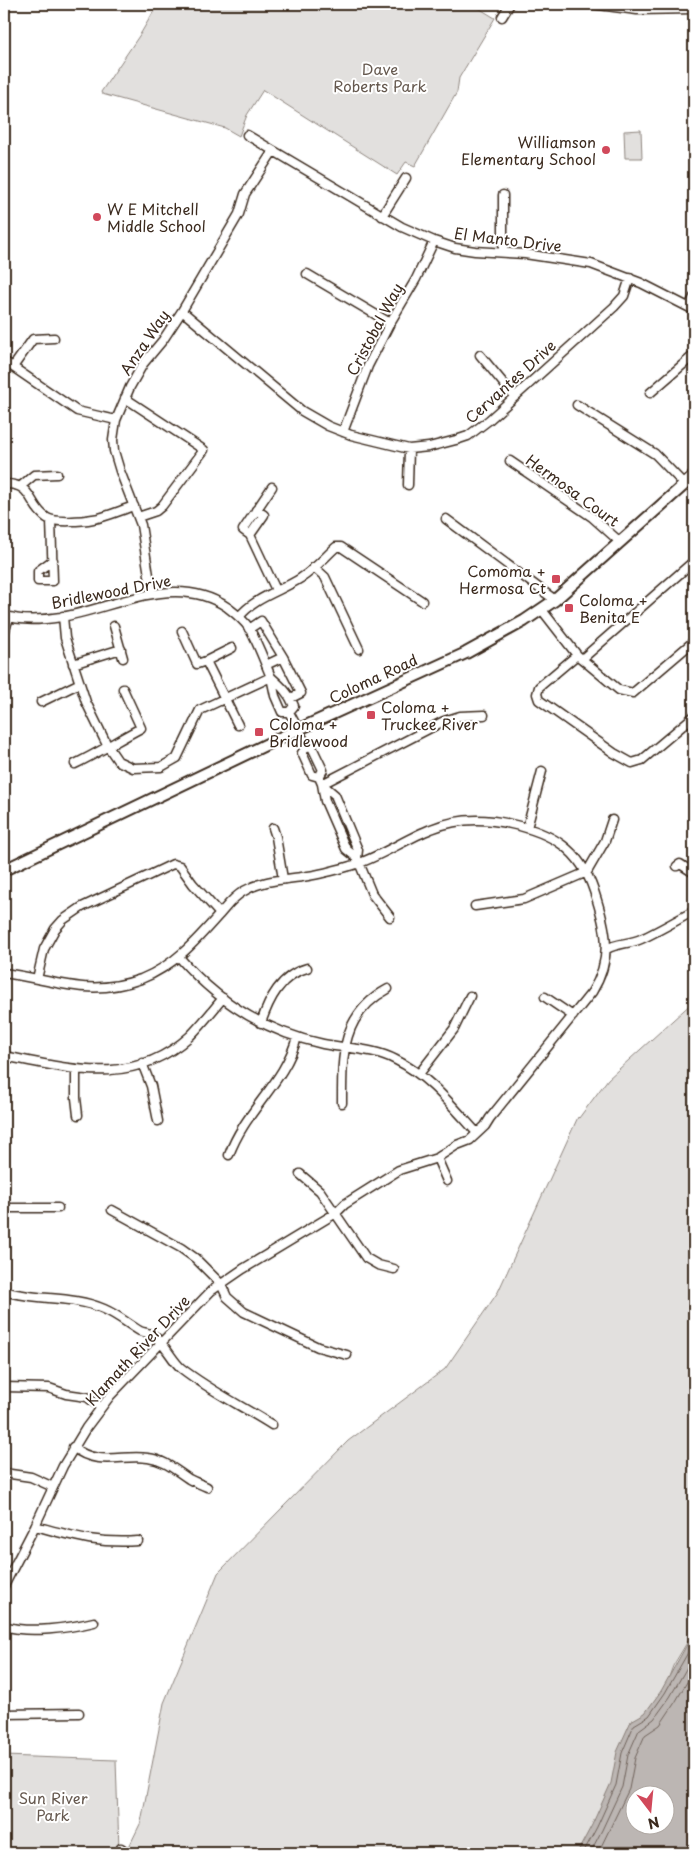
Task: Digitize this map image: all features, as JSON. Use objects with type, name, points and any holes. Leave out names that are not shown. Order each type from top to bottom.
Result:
[{"type":"main road","name":"Coloma Road","points":[[4,870],[299,729],[466,653],[542,610],[694,476]]},
{"type":"street","points":[[502,17],[510,4]]},
{"type":"street","points":[[591,4],[637,10],[694,9]]},
{"type":"street","name":"El Manto Drive","points":[[248,135],[382,216],[434,241],[475,251],[503,252],[590,264],[630,278],[692,308]]},
{"type":"street","name":"Anza Way","points":[[152,594],[138,517],[114,451],[113,440],[116,420],[143,364],[163,340],[182,311],[239,214],[245,194],[273,151]]},
{"type":"street","points":[[382,216],[406,178]]},
{"type":"street","points":[[503,195],[503,252]]},
{"type":"street","name":"Cristobal Way","points":[[343,432],[368,366],[390,323],[416,279],[434,241]]},
{"type":"street","points":[[307,274],[390,323]]},
{"type":"street","name":"Cervantes Drive","points":[[182,311],[302,411],[343,432],[409,448],[429,447],[468,436],[488,420],[614,307],[624,296],[630,278]]},
{"type":"street","points":[[692,308],[694,297]]},
{"type":"street","points":[[13,367],[33,339],[54,338]]},
{"type":"street","points":[[480,355],[514,396]]},
{"type":"street","points":[[650,393],[694,355]]},
{"type":"street","points":[[4,361],[77,411],[116,420]]},
{"type":"street","points":[[125,398],[204,450],[162,506],[156,511],[138,517]]},
{"type":"street","points":[[577,405],[655,454],[685,485]]},
{"type":"street","points":[[408,485],[409,448]]},
{"type":"street","name":"Hermosa Court","points":[[510,461],[592,517],[619,541]]},
{"type":"street","points":[[22,486],[34,475],[57,474]]},
{"type":"street","points":[[4,484],[22,486],[42,514],[51,520],[93,519],[134,506]]},
{"type":"street","points":[[272,487],[242,530],[250,536],[276,590]]},
{"type":"street","points":[[446,519],[555,600]]},
{"type":"street","points":[[51,520],[53,560]]},
{"type":"street","points":[[239,616],[276,590],[302,578],[336,547],[341,547],[422,601]]},
{"type":"street","points":[[694,561],[580,657],[539,687],[537,694],[539,700],[614,753],[632,763],[642,760],[694,716]]},
{"type":"street","points":[[314,567],[325,577],[359,649]]},
{"type":"street","name":"Bridlewood Drive","points":[[6,616],[40,619],[63,616],[152,594],[178,591],[192,592],[221,603],[239,616],[249,629],[271,677],[275,696],[282,712],[289,712],[306,746]]},
{"type":"street","points":[[542,610],[580,657],[619,690],[634,693],[694,641]]},
{"type":"street","points":[[4,634],[6,616]]},
{"type":"street","points":[[63,616],[65,638],[86,702],[107,745],[118,761],[133,768],[160,767],[177,758],[200,710],[271,677]]},
{"type":"street","points":[[249,629],[261,621],[301,693],[291,698],[294,706],[289,712]]},
{"type":"street","points":[[114,626],[123,658]]},
{"type":"street","points":[[182,631],[197,664],[232,648]]},
{"type":"street","points":[[73,664],[121,649]]},
{"type":"street","points":[[266,665],[283,658]]},
{"type":"street","points":[[206,660],[238,725]]},
{"type":"street","name":"Bridlewood Drive","points":[[271,677],[291,698]]},
{"type":"street","points":[[41,702],[80,683]]},
{"type":"street","points":[[75,764],[102,751],[107,745],[142,728],[123,689]]},
{"type":"street","points":[[321,780],[444,721],[460,716],[484,715]]},
{"type":"street","points":[[358,860],[346,849],[324,800],[321,780],[323,770],[312,747],[306,746],[302,753],[312,774],[321,780],[335,796],[358,850],[358,860],[372,894],[390,917]]},
{"type":"street","points":[[527,828],[542,771]]},
{"type":"street","name":"Klamath River Drive","points":[[4,973],[73,988],[120,985],[154,973],[179,958],[231,900],[246,890],[267,882],[314,875],[358,860],[431,829],[451,823],[486,820],[527,828],[550,836],[571,852],[587,872],[603,916],[606,949],[603,972],[598,982],[485,1126],[470,1140],[457,1144],[437,1158],[399,1170],[345,1204],[336,1212],[250,1264],[221,1284],[200,1302],[161,1342],[100,1407],[73,1447],[52,1486],[35,1526],[6,1576],[4,1586]]},
{"type":"street","points":[[475,906],[524,900],[587,872],[605,841],[612,820]]},
{"type":"street","points":[[273,828],[283,879]]},
{"type":"street","points":[[37,979],[44,949],[55,929],[63,920],[82,907],[173,864],[180,866],[193,884],[220,914]]},
{"type":"street","points":[[677,866],[680,864],[694,873]]},
{"type":"street","points":[[606,949],[643,938],[694,910]]},
{"type":"street","points":[[179,958],[223,998],[262,1023],[297,1037],[344,1048],[364,1049],[387,1056],[419,1074],[462,1114],[477,1133]]},
{"type":"street","points":[[262,1023],[270,1001],[283,982],[292,974],[308,968]]},
{"type":"street","points":[[342,1103],[344,1048],[350,1027],[359,1011],[372,998],[388,989]]},
{"type":"street","points":[[419,1074],[454,1029],[470,996]]},
{"type":"street","points":[[545,996],[573,1016]]},
{"type":"street","points":[[4,1056],[76,1070],[116,1070],[142,1064],[164,1054],[189,1037],[223,998]]},
{"type":"street","points":[[229,1155],[234,1139],[242,1126],[290,1060],[297,1037]]},
{"type":"street","points":[[142,1064],[151,1086],[158,1121]]},
{"type":"street","points":[[76,1070],[78,1114]]},
{"type":"street","points":[[437,1158],[447,1182]]},
{"type":"street","points":[[300,1174],[320,1191],[366,1258],[378,1265],[394,1269]]},
{"type":"street","points":[[4,1208],[58,1208]]},
{"type":"street","points":[[112,1210],[186,1251],[221,1284],[226,1297],[244,1312],[318,1347],[347,1355]]},
{"type":"street","points":[[4,1291],[27,1296],[74,1300],[116,1315],[141,1331],[153,1335],[168,1350],[179,1366],[193,1377],[272,1424]]},
{"type":"street","points":[[4,1387],[49,1388],[66,1394],[87,1397],[100,1407]]},
{"type":"street","points":[[73,1447],[86,1454],[106,1459],[144,1457],[161,1461],[172,1466],[189,1480],[207,1487]]},
{"type":"street","points":[[4,1473],[31,1477],[52,1486]]},
{"type":"street","points":[[35,1526],[88,1540],[117,1543],[138,1542]]},
{"type":"street","points":[[4,1626],[20,1630],[75,1627],[94,1622]]},
{"type":"street","points":[[4,1714],[79,1713]]},
{"type":"street","points":[[121,1848],[128,1853]]},
{"type":"green space","name":"Dave Roberts Park","points":[[158,4],[472,4],[495,18],[459,78],[457,92],[415,166],[406,162],[397,175],[263,90],[247,115],[239,136],[225,128],[102,94],[101,92]]},
{"type":"green space","points":[[641,130],[642,158],[625,158],[624,131]]},
{"type":"green space","points":[[694,1001],[694,1631],[673,1666],[630,1784],[626,1784],[626,1791],[576,1853],[126,1853],[141,1822],[164,1703],[218,1573],[348,1441],[445,1369],[498,1292],[578,1117],[608,1079]]},
{"type":"green space","name":"Sun River Park","points":[[4,1756],[116,1760],[119,1850],[117,1853],[4,1853]]},
{"type":"water","points":[[694,1632],[694,1853],[577,1853],[611,1783],[617,1752],[631,1721],[645,1713],[661,1691]]},
{"type":"place","name":"Williamson Elementary School","points":[[606,150]]},
{"type":"place","name":"W E Mitchell Middle School","points":[[97,217]]},
{"type":"place","name":"Comoma + Hermosa Ct","points":[[556,579]]},
{"type":"place","name":"Coloma + Benita E","points":[[569,608]]},
{"type":"place","name":"Coloma + Truckee River","points":[[371,715]]},
{"type":"place","name":"Coloma + Bridlewood","points":[[259,732]]}]
